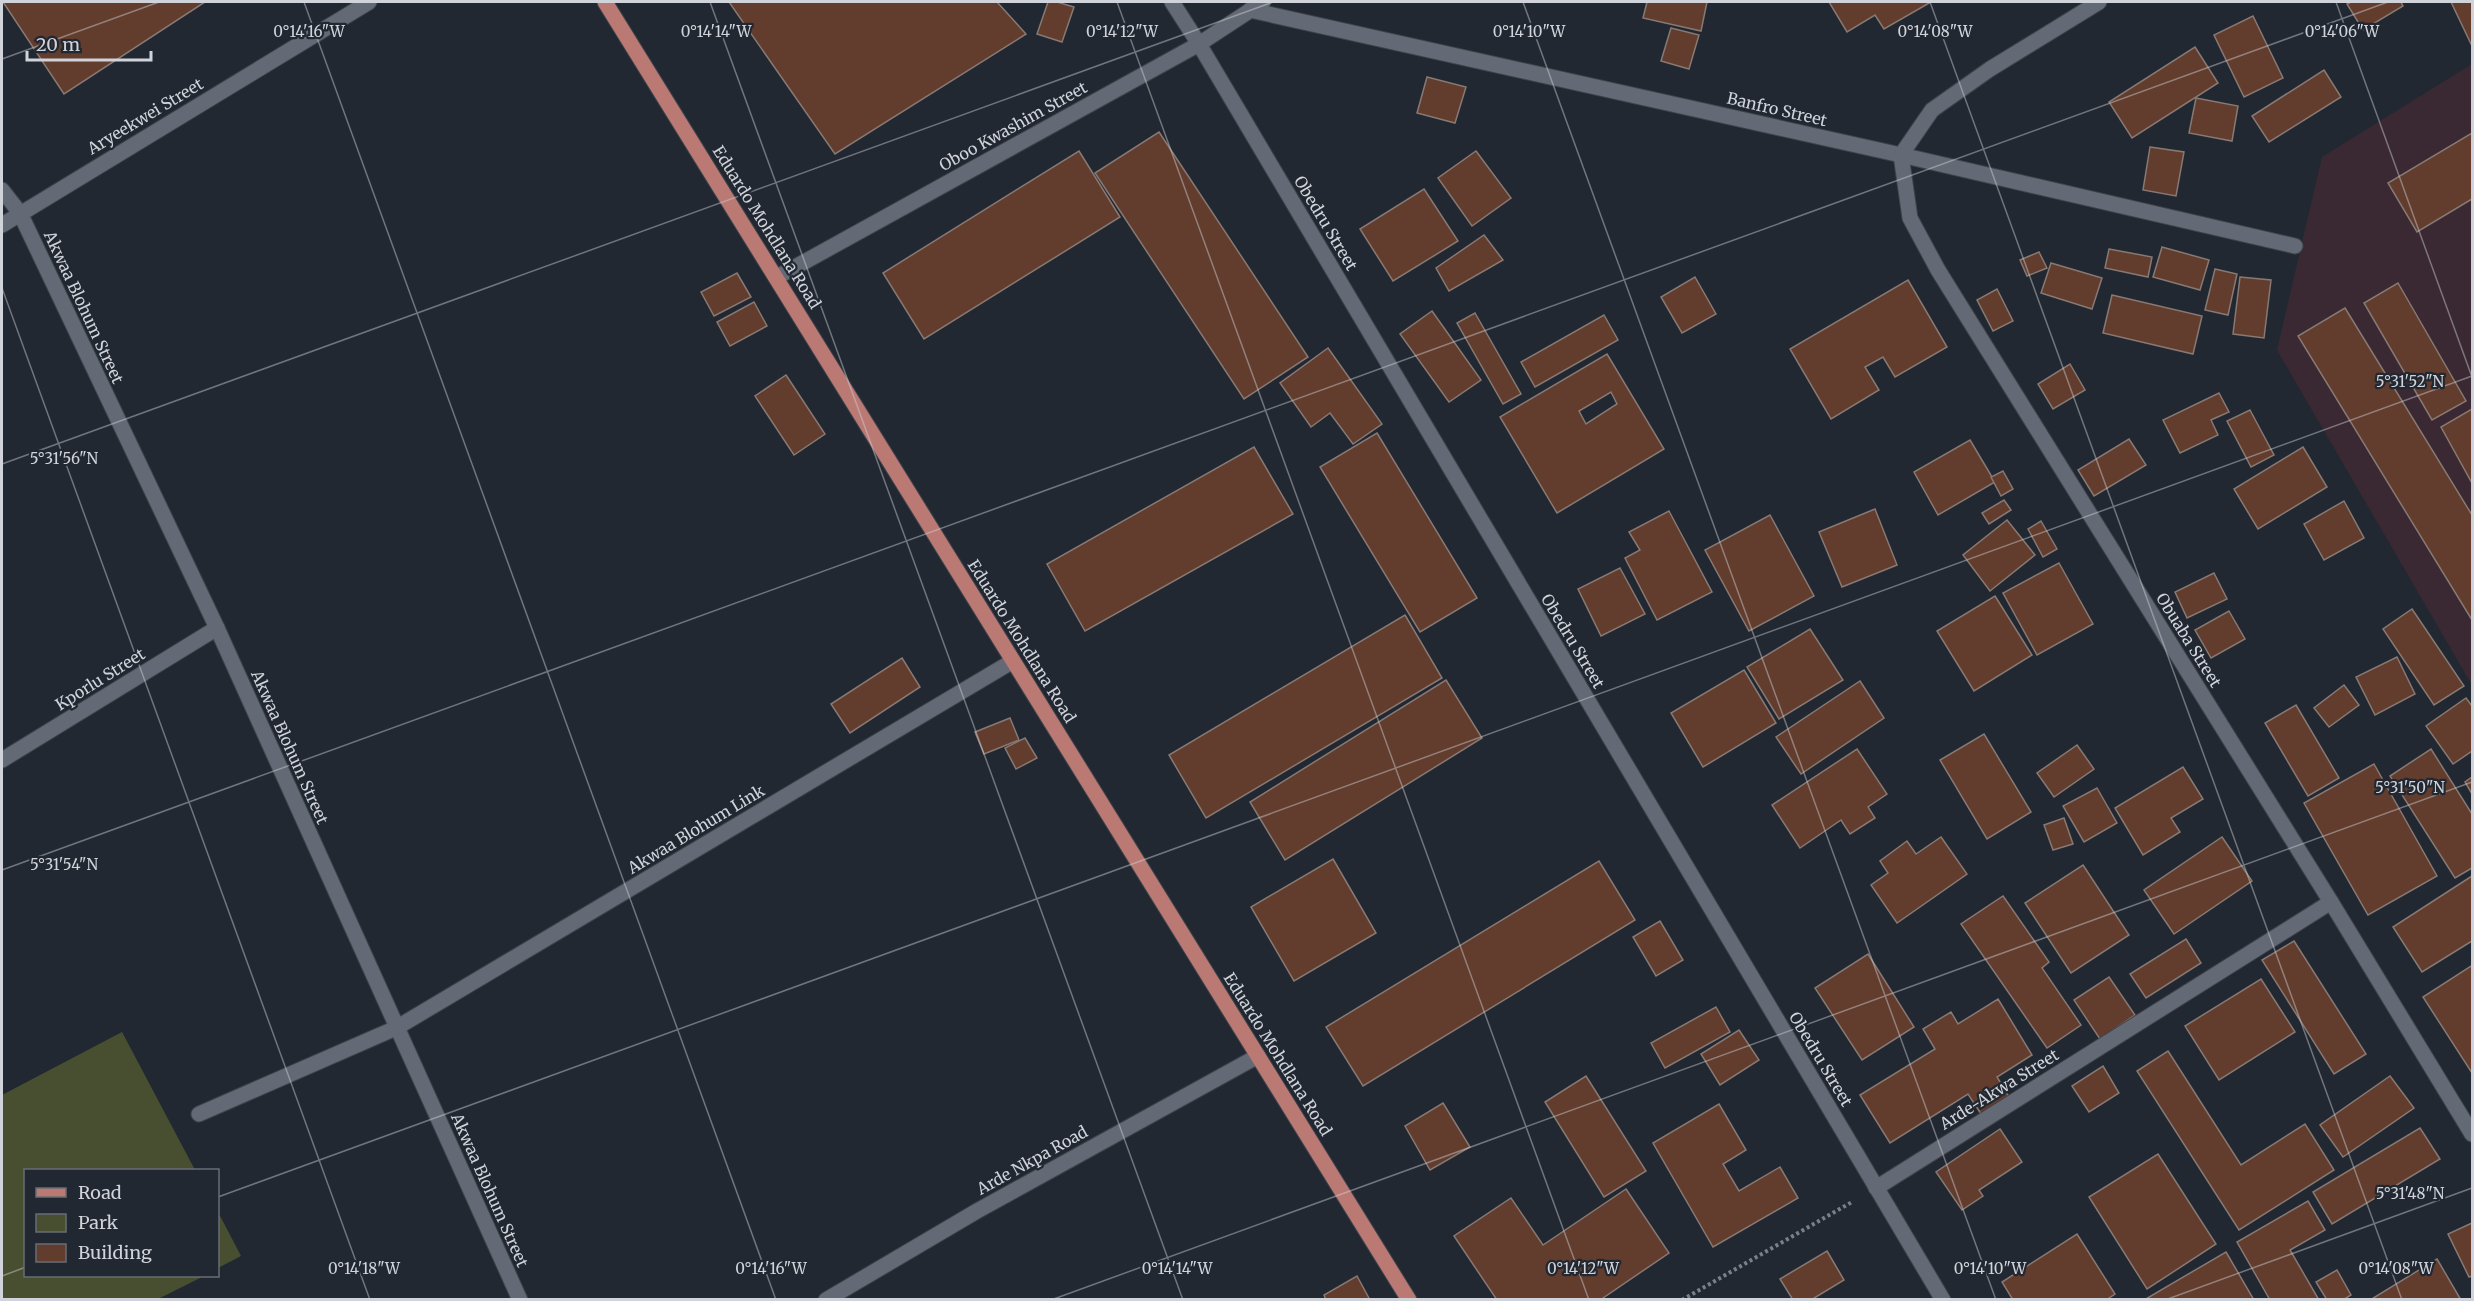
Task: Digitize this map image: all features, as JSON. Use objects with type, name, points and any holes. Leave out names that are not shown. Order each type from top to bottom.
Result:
[{"type":"main road","name":"Eduardo Mohdlana Road","points":[[605,2],[1409,1299]]},
{"type":"street","name":"Aryeekwei Street","points":[[2,225],[369,2]]},
{"type":"street","name":"Obedru Street","points":[[1172,2],[1943,1299]]},
{"type":"street","points":[[1901,155],[1932,110],[1990,69],[2099,2]]},
{"type":"street","name":"Oboo Kwashim Street","points":[[777,277],[1199,44],[1257,6]]},
{"type":"street","name":"Banfro Street","points":[[1257,6],[2295,246]]},
{"type":"street","name":"Obuaba Street","points":[[1901,155],[1910,218],[1938,270],[2331,902],[2472,1134]]},
{"type":"street","name":"Akwaa Blohum Street","points":[[2,190],[20,213],[217,628],[520,1299]]},
{"type":"street","name":"Kporlu Street","points":[[2,760],[217,628]]},
{"type":"street","name":"Akwaa Blohum Link","points":[[199,1114],[396,1028],[1014,661]]},
{"type":"street","name":"Arde-Akwa Street","points":[[1876,1188],[2331,902]]},
{"type":"street","name":"Arde Nkpa Road","points":[[826,1299],[977,1211],[1258,1056]]},
{"type":"path","points":[[1682,1299],[1876,1188]]},
{"type":"shaded area","points":[[2472,64],[2472,685],[2277,350],[2322,157]]},
{"type":"green space","points":[[122,1032],[194,1169],[24,1169],[24,1277],[202,1277],[158,1299],[2,1299],[2,1095]]},
{"type":"green space","points":[[219,1214],[241,1256],[219,1267]]},
{"type":"building","points":[[3,2],[205,2],[64,94]]},
{"type":"building","points":[[729,2],[997,2],[1026,34],[835,154]]},
{"type":"building","points":[[1048,2],[1074,7],[1062,42],[1037,34]]},
{"type":"building","points":[[1647,2],[1707,2],[1701,31],[1643,18]]},
{"type":"building","points":[[1829,2],[1931,2],[1884,29],[1875,15],[1847,32]]},
{"type":"building","points":[[2351,2],[2401,2],[2403,6],[2363,30],[2347,4]]},
{"type":"building","points":[[2451,2],[2472,2],[2472,46]]},
{"type":"building","points":[[2253,16],[2283,78],[2244,97],[2214,35]]},
{"type":"building","points":[[1671,28],[1699,35],[1689,69],[1661,61]]},
{"type":"building","points":[[2195,47],[2218,83],[2132,138],[2109,102]]},
{"type":"building","points":[[2324,70],[2341,97],[2269,142],[2252,116]]},
{"type":"building","points":[[1427,77],[1466,87],[1455,123],[1417,113]]},
{"type":"building","points":[[2196,98],[2238,106],[2232,141],[2189,133]]},
{"type":"building","points":[[1159,132],[1308,357],[1244,399],[1095,173]]},
{"type":"building","points":[[2472,133],[2472,199],[2417,232],[2388,183]]},
{"type":"building","points":[[2150,147],[2184,152],[2176,196],[2143,190]]},
{"type":"building","points":[[1079,151],[1120,217],[924,339],[883,273]]},
{"type":"building","points":[[1476,151],[1511,198],[1472,226],[1438,178]]},
{"type":"building","points":[[1424,189],[1458,241],[1393,281],[1360,229]]},
{"type":"building","points":[[1484,235],[1503,260],[1449,291],[1436,268]]},
{"type":"building","points":[[2162,247],[2209,260],[2200,290],[2153,277]]},
{"type":"building","points":[[2109,249],[2152,257],[2148,277],[2105,268]]},
{"type":"building","points":[[2039,252],[2047,268],[2027,276],[2020,260]]},
{"type":"building","points":[[2051,263],[2102,278],[2092,309],[2041,293]]},
{"type":"building","points":[[2215,269],[2237,274],[2228,315],[2205,310]]},
{"type":"building","points":[[737,273],[751,297],[714,316],[701,292]]},
{"type":"building","points":[[1695,277],[1716,314],[1682,333],[1661,297]]},
{"type":"building","points":[[2240,277],[2271,280],[2264,338],[2233,334]]},
{"type":"building","points":[[1908,280],[1947,347],[1895,377],[1883,357],[1865,367],[1879,390],[1831,419],[1790,349]]},
{"type":"building","points":[[2398,283],[2466,401],[2432,420],[2364,303]]},
{"type":"building","points":[[1997,289],[2013,321],[1993,331],[1977,300]]},
{"type":"building","points":[[2112,295],[2202,316],[2193,354],[2103,333]]},
{"type":"building","points":[[754,302],[767,326],[730,346],[717,322]]},
{"type":"building","points":[[2345,308],[2472,515],[2472,620],[2298,336]]},
{"type":"building","points":[[1432,311],[1481,380],[1449,402],[1400,334]]},
{"type":"building","points":[[1475,313],[1521,394],[1503,404],[1457,323]]},
{"type":"building","points":[[1604,315],[1618,340],[1535,387],[1521,362]]},
{"type":"building","points":[[1328,348],[1382,424],[1353,444],[1330,413],[1311,427],[1280,383]]},
{"type":"building","points":[[1607,354],[1664,449],[1557,513],[1500,417]],"holes":[[[1611,392],[1617,404],[1586,424],[1579,411]]]},
{"type":"building","points":[[2070,364],[2085,390],[2053,409],[2038,384]]},
{"type":"building","points":[[786,375],[825,434],[794,455],[755,396]]},
{"type":"building","points":[[2219,393],[2229,412],[2211,420],[2218,435],[2180,453],[2163,420]]},
{"type":"building","points":[[2472,409],[2472,483],[2441,427]]},
{"type":"building","points":[[2250,410],[2274,455],[2251,467],[2227,421]]},
{"type":"building","points":[[1377,433],[1477,598],[1420,632],[1320,467]]},
{"type":"building","points":[[2129,439],[2146,465],[2094,496],[2078,470]]},
{"type":"building","points":[[1970,440],[1995,482],[1938,515],[1914,472]]},
{"type":"building","points":[[1254,447],[1293,514],[1085,631],[1047,564]]},
{"type":"building","points":[[2303,447],[2327,487],[2258,529],[2234,489]]},
{"type":"building","points":[[2003,471],[2013,489],[2001,496],[1991,477]]},
{"type":"building","points":[[2004,500],[2011,510],[1989,524],[1982,513]]},
{"type":"building","points":[[2344,501],[2364,538],[2324,560],[2304,524]]},
{"type":"building","points":[[1875,509],[1897,565],[1842,587],[1819,532]]},
{"type":"building","points":[[1669,511],[1712,592],[1657,620],[1625,558],[1640,550],[1629,532]]},
{"type":"building","points":[[1770,515],[1814,596],[1749,631],[1705,550]]},
{"type":"building","points":[[2007,520],[2035,555],[1990,591],[1963,555]]},
{"type":"building","points":[[2041,521],[2057,549],[2043,557],[2028,529]]},
{"type":"building","points":[[2059,563],[2093,624],[2037,655],[2003,593]]},
{"type":"building","points":[[1620,568],[1645,614],[1601,636],[1578,589]]},
{"type":"building","points":[[2214,573],[2227,599],[2187,618],[2175,592]]},
{"type":"building","points":[[1995,596],[2032,655],[1974,691],[1937,631]]},
{"type":"building","points":[[2412,609],[2464,686],[2434,705],[2383,629]]},
{"type":"building","points":[[2229,611],[2245,639],[2211,658],[2195,630]]},
{"type":"building","points":[[1405,615],[1442,678],[1206,818],[1169,755]]},
{"type":"building","points":[[1810,629],[1843,680],[1779,719],[1747,667]]},
{"type":"building","points":[[2397,657],[2415,694],[2375,715],[2356,677]]},
{"type":"building","points":[[902,658],[920,687],[850,733],[831,704]]},
{"type":"building","points":[[1744,670],[1776,723],[1703,767],[1671,713]]},
{"type":"building","points":[[1446,680],[1482,738],[1285,860],[1250,802]]},
{"type":"building","points":[[1860,681],[1884,718],[1801,774],[1776,737]]},
{"type":"building","points":[[2344,685],[2359,705],[2329,727],[2314,708]]},
{"type":"building","points":[[2466,698],[2472,706],[2472,751],[2453,764],[2426,726]]},
{"type":"building","points":[[2296,705],[2339,778],[2308,796],[2265,723]]},
{"type":"building","points":[[1010,718],[1019,740],[984,754],[975,732]]},
{"type":"building","points":[[1984,734],[2031,812],[1987,839],[1940,760]]},
{"type":"building","points":[[1025,738],[1037,758],[1016,769],[1005,748]]},
{"type":"building","points":[[2077,745],[2094,769],[2054,797],[2037,773]]},
{"type":"building","points":[[1857,749],[1887,794],[1868,807],[1875,818],[1850,834],[1841,820],[1800,848],[1772,805]]},
{"type":"building","points":[[2431,749],[2472,814],[2472,868],[2455,878],[2390,776]]},
{"type":"building","points":[[2374,764],[2437,876],[2368,915],[2304,803]]},
{"type":"building","points":[[2183,767],[2203,799],[2171,818],[2180,832],[2143,855],[2115,808]]},
{"type":"building","points":[[2472,777],[2472,794],[2465,782]]},
{"type":"building","points":[[2097,788],[2117,823],[2084,842],[2063,806]]},
{"type":"building","points":[[2064,818],[2073,844],[2053,850],[2044,825]]},
{"type":"building","points":[[1941,837],[1967,874],[1897,923],[1871,885],[1888,873],[1880,861],[1907,841],[1916,854]]},
{"type":"building","points":[[2222,837],[2252,881],[2174,934],[2144,890]]},
{"type":"building","points":[[1333,859],[1376,933],[1294,981],[1251,907]]},
{"type":"building","points":[[1599,861],[1635,920],[1363,1086],[1326,1027]]},
{"type":"building","points":[[2083,865],[2129,935],[2071,973],[2025,903]]},
{"type":"building","points":[[2472,876],[2472,941],[2422,972],[2393,927]]},
{"type":"building","points":[[2003,896],[2049,962],[2042,968],[2081,1025],[2047,1048],[1961,924]]},
{"type":"building","points":[[1660,921],[1683,960],[1656,976],[1633,937]]},
{"type":"building","points":[[2186,939],[2201,963],[2146,998],[2130,974]]},
{"type":"building","points":[[2294,941],[2366,1054],[2334,1074],[2262,960]]},
{"type":"building","points":[[1868,954],[1914,1027],[1862,1060],[1815,988]]},
{"type":"building","points":[[2471,966],[2472,968],[2472,1073],[2423,997]]},
{"type":"building","points":[[2109,977],[2135,1015],[2100,1039],[2074,1000]]},
{"type":"building","points":[[2261,979],[2295,1032],[2219,1080],[2185,1026]]},
{"type":"building","points":[[1998,999],[2032,1055],[1997,1077],[2011,1100],[1983,1117],[1968,1094],[1890,1143],[1860,1095],[1935,1049],[1923,1029],[1951,1012],[1958,1024]]},
{"type":"building","points":[[1716,1007],[1730,1032],[1665,1068],[1651,1043]]},
{"type":"building","points":[[1739,1030],[1759,1060],[1720,1085],[1701,1054]]},
{"type":"building","points":[[2168,1051],[2241,1165],[2305,1124],[2334,1170],[2239,1230],[2137,1071]]},
{"type":"building","points":[[2103,1066],[2119,1093],[2089,1112],[2072,1086]]},
{"type":"building","points":[[1586,1076],[1646,1171],[1604,1197],[1545,1102]]},
{"type":"building","points":[[2390,1076],[2414,1108],[2343,1157],[2320,1125]]},
{"type":"building","points":[[1443,1103],[1470,1147],[1430,1170],[1405,1126]]},
{"type":"building","points":[[1719,1104],[1746,1150],[1723,1164],[1739,1191],[1780,1167],[1798,1198],[1713,1247],[1653,1143]]},
{"type":"building","points":[[2420,1128],[2440,1159],[2332,1224],[2313,1192]]},
{"type":"building","points":[[2000,1129],[2022,1162],[1979,1190],[1983,1196],[1962,1210],[1936,1172]]},
{"type":"building","points":[[2158,1154],[2216,1244],[2147,1289],[2089,1197]]},
{"type":"building","points":[[1626,1189],[1669,1253],[1600,1300],[1497,1300],[1454,1236],[1511,1198],[1543,1245]]},
{"type":"building","points":[[2308,1201],[2325,1230],[2290,1250],[2319,1300],[2270,1300],[2237,1242]]},
{"type":"building","points":[[2472,1223],[2472,1276],[2469,1277],[2448,1234]]},
{"type":"building","points":[[2077,1234],[2115,1294],[2106,1300],[2013,1300],[2002,1282]]},
{"type":"building","points":[[1827,1251],[1844,1280],[1811,1300],[1793,1300],[1780,1279]]},
{"type":"building","points":[[2226,1252],[2254,1300],[2144,1300]]},
{"type":"building","points":[[2437,1259],[2461,1300],[2370,1300]]},
{"type":"building","points":[[2337,1270],[2351,1295],[2343,1300],[2327,1300],[2316,1282]]},
{"type":"building","points":[[1357,1276],[1370,1300],[1326,1300],[1324,1295]]}]
